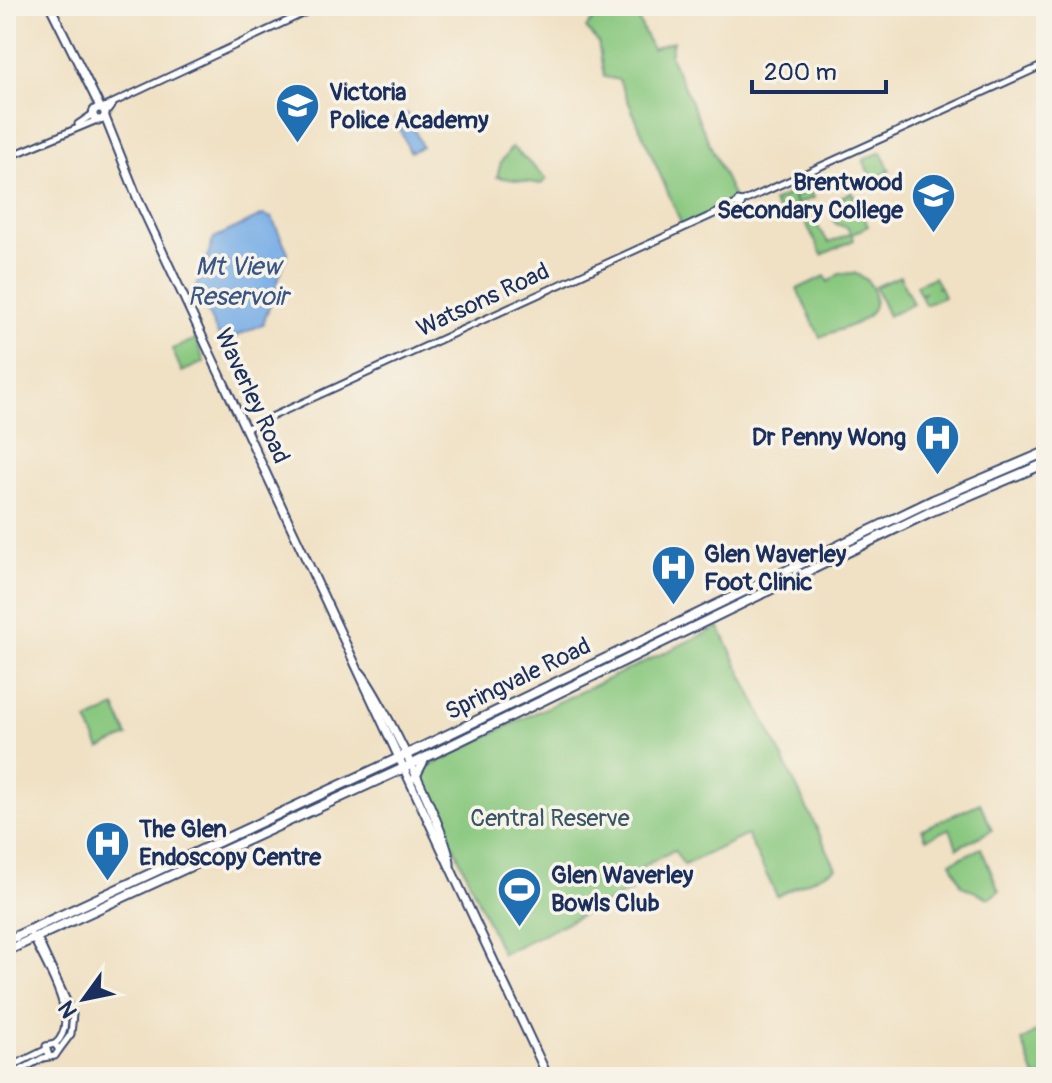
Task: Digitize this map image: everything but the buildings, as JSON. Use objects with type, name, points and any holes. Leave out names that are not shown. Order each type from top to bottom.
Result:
[{"type":"highway","name":"Springvale Road","points":[[6,951],[33,934],[300,810],[387,764],[933,500],[1046,452]]},
{"type":"highway","name":"Springvale Road","points":[[300,810],[391,774],[930,512],[1046,463]]},
{"type":"highway","name":"Springvale Road","points":[[6,941],[33,934]]},
{"type":"main road","name":"Waverley Road","points":[[50,6],[548,1077]]},
{"type":"main road","points":[[387,764],[396,746],[416,750]]},
{"type":"main road","points":[[391,774],[412,779],[426,757]]},
{"type":"street","points":[[6,158],[99,114],[120,98],[319,6]]},
{"type":"street","name":"Watsons Road","points":[[245,429],[1046,64]]},
{"type":"street","points":[[6,1069],[47,1053],[55,1056],[65,1033],[67,1016],[33,934]]},
{"type":"street","points":[[8,1077],[47,1053],[49,1043],[57,1047]]},
{"type":"green space","points":[[596,6],[638,6],[638,19],[652,49],[673,41],[670,56],[734,198],[731,205],[682,225],[619,80],[604,77],[598,42],[586,28],[599,14]]},
{"type":"green space","points":[[512,147],[547,179],[541,184],[497,177],[501,162]]},
{"type":"green space","points":[[881,152],[890,171],[872,180],[863,160]]},
{"type":"green space","points":[[810,189],[814,198],[796,204],[798,211],[782,218],[773,202],[790,194],[796,203],[794,197]]},
{"type":"green space","points":[[852,192],[868,226],[852,234],[854,240],[822,255],[803,217],[809,214],[829,243],[850,234],[848,228],[836,224],[832,216],[835,200]]},
{"type":"green space","points":[[853,273],[871,286],[874,304],[871,312],[856,323],[820,337],[797,289],[825,276],[828,282],[839,274]]},
{"type":"green space","points":[[900,276],[913,304],[888,316],[875,287]]},
{"type":"green space","points":[[934,277],[939,286],[936,288],[940,287],[944,297],[925,305],[921,296],[924,293],[920,294],[916,285]]},
{"type":"green space","points":[[196,339],[204,362],[182,372],[172,349]]},
{"type":"green space","name":"Central Reserve","points":[[719,627],[836,868],[777,896],[747,835],[684,865],[674,850],[642,867],[650,882],[502,954],[424,780],[423,770],[503,728]]},
{"type":"green space","points":[[115,707],[128,736],[100,749],[87,721]]},
{"type":"green space","points":[[980,803],[992,830],[957,848],[950,828],[926,839],[922,829]]},
{"type":"green space","points":[[981,848],[999,891],[989,898],[962,886],[951,862]]},
{"type":"green space","points":[[1046,1025],[1046,1077],[1035,1077],[1022,1041]]},
{"type":"water","points":[[407,113],[422,147],[410,152],[395,119]]},
{"type":"water","name":"Mt View Reservoir","points":[[263,215],[272,218],[288,252],[263,324],[228,340],[219,337],[196,288],[214,238]]},
{"type":"place","name":"Victoria Police Academy","points":[[298,145]]},
{"type":"place","name":"Brentwood Secondary College","points":[[934,235]]},
{"type":"place","name":"Dr Penny Wong","points":[[937,476]]},
{"type":"place","name":"Glen Waverley Foot Clinic","points":[[673,607]]},
{"type":"place","name":"The Glen Endoscopy Centre","points":[[108,882]]},
{"type":"place","name":"Glen Waverley Bowls Club","points":[[520,928]]}]
